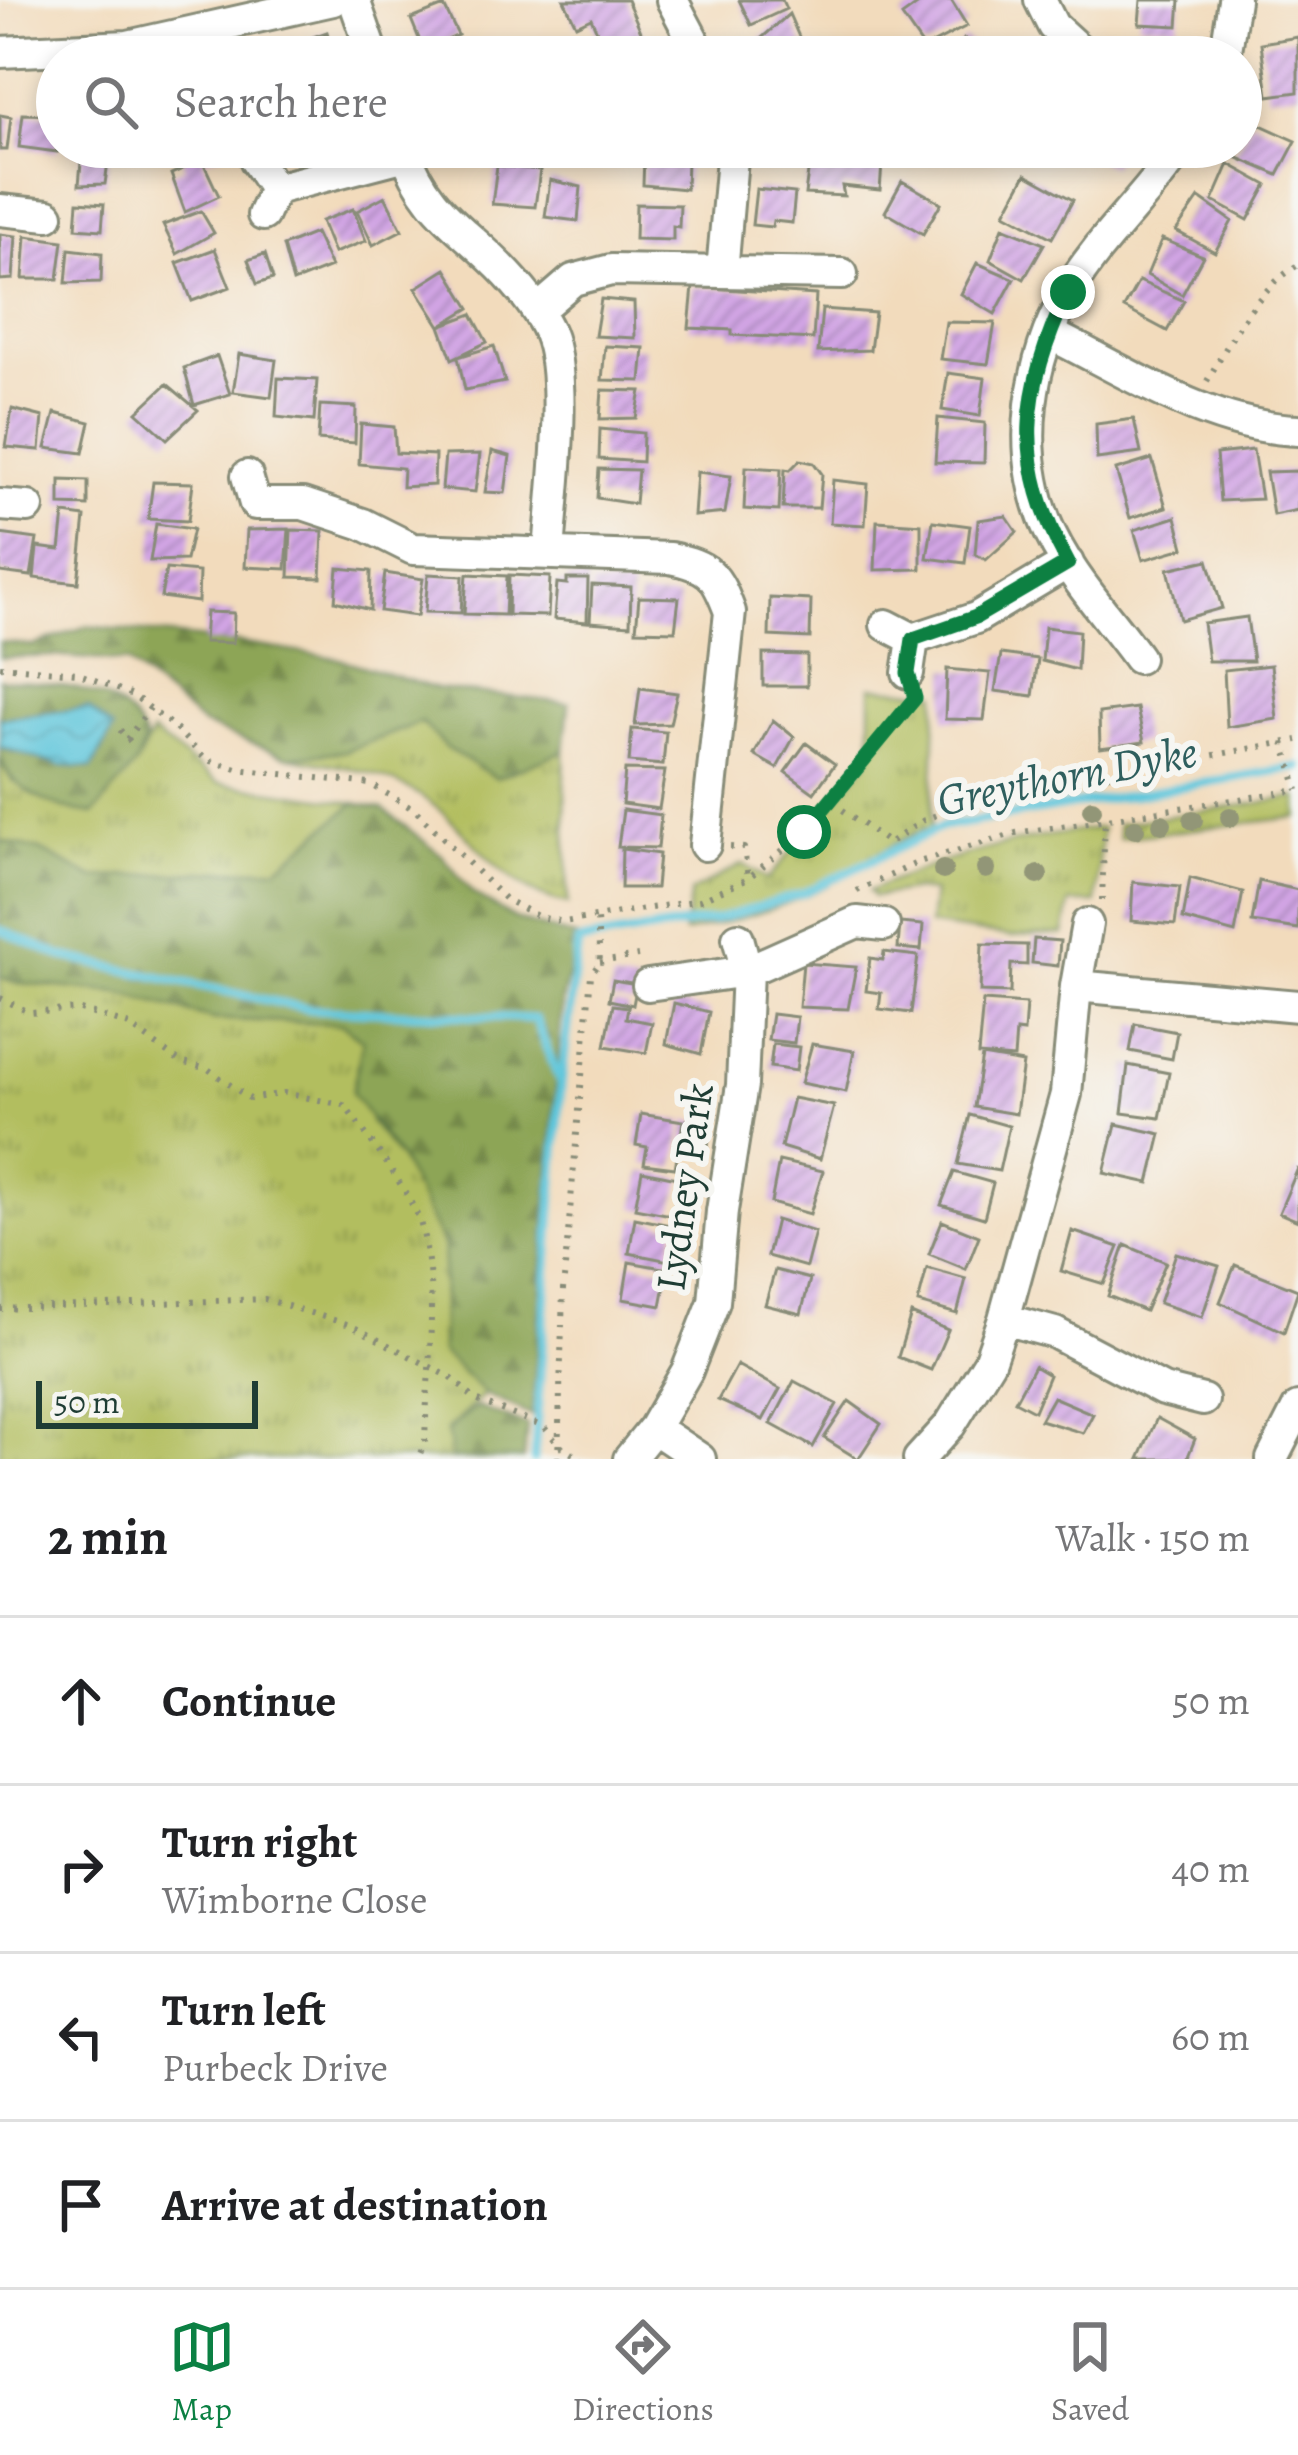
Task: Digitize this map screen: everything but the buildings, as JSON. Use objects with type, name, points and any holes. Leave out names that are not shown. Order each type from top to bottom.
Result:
[{"type":"street","points":[[172,36],[332,0]]},
{"type":"street","points":[[354,0],[367,36]]},
{"type":"street","points":[[672,0],[690,36]]},
{"type":"street","points":[[1040,0],[1064,36]]},
{"type":"street","points":[[1228,36],[1234,0]]},
{"type":"street","points":[[0,52],[36,50]]},
{"type":"street","points":[[258,168],[269,202],[360,168]]},
{"type":"street","points":[[413,168],[432,206],[506,273],[550,334],[559,370],[549,554]]},
{"type":"street","points":[[722,272],[731,168]]},
{"type":"street","points":[[1138,658],[1068,563],[1046,522],[1032,476],[1031,393],[1068,292],[1164,168]]},
{"type":"street","points":[[0,210],[48,215]]},
{"type":"street","points":[[537,311],[573,280],[592,273],[842,274]]},
{"type":"street","points":[[1050,334],[1218,417],[1298,430]]},
{"type":"street","points":[[248,476],[255,504],[304,504],[363,524],[413,549],[670,558],[700,565],[720,584],[730,612],[705,844]]},
{"type":"street","points":[[908,673],[900,632],[976,617],[1068,563]]},
{"type":"street","points":[[648,985],[743,972],[857,922],[884,926]]},
{"type":"street","points":[[919,1459],[950,1425],[989,1362],[1004,1319],[1066,1094],[1087,924]]},
{"type":"street","name":"Lydney Park","points":[[629,1459],[654,1428],[687,1372],[714,1302],[722,1210],[742,1085],[743,972],[738,938]]},
{"type":"street","points":[[1076,986],[1298,1006]]},
{"type":"street","points":[[1004,1319],[1055,1334],[1162,1390],[1203,1400]]},
{"type":"street","points":[[1272,1459],[1298,1408]]},
{"type":"street","points":[[654,1428],[700,1459]]},
{"type":"path","points":[[1194,405],[1243,318],[1280,277],[1298,266]]},
{"type":"path","points":[[0,666],[76,673],[133,695],[205,759],[370,784],[415,810],[506,899],[539,917],[565,922],[700,900],[771,862],[832,802],[915,698],[908,673]]},
{"type":"path","points":[[120,730],[130,742],[150,708]]},
{"type":"path","points":[[832,802],[889,843],[924,820],[982,797],[1298,740]]},
{"type":"path","points":[[1086,823],[1298,790],[1284,742]]},
{"type":"path","points":[[1087,924],[1101,912],[1105,819]]},
{"type":"path","points":[[558,1459],[565,1267],[591,975],[600,962],[597,919]]},
{"type":"path","points":[[0,998],[32,1013],[77,1010],[127,1024],[180,1062],[208,1069],[250,1099],[284,1093],[344,1105],[381,1155],[422,1226],[430,1298],[425,1442],[418,1459]]},
{"type":"path","points":[[0,1309],[265,1299],[350,1325],[450,1377],[476,1400],[544,1426],[560,1446],[581,1459]]},
{"type":"green space","points":[[87,626],[336,658],[437,689],[569,703],[564,751],[496,778],[447,748],[421,722],[345,751],[288,757],[203,725],[127,662],[54,656],[0,658],[0,642],[33,646]]},
{"type":"green space","points":[[0,679],[84,691],[121,708],[135,722],[145,740],[136,764],[94,814],[48,802],[20,786],[3,762],[0,747],[15,753],[88,708],[0,718]]},
{"type":"green space","points":[[871,687],[937,693],[931,828],[903,839],[809,894],[684,933],[691,892],[743,864],[767,880],[871,758]]},
{"type":"green space","points":[[422,722],[447,748],[496,777],[564,751],[568,904],[544,897],[506,874],[440,811],[406,787],[357,770],[288,757],[345,751]]},
{"type":"green space","points":[[152,733],[218,783],[355,803],[277,868],[93,878],[40,850],[0,841],[0,762],[13,782],[136,764]]},
{"type":"green space","points":[[1298,797],[1298,817],[1119,838],[1118,824]]},
{"type":"green space","points":[[355,803],[383,809],[442,855],[472,893],[515,919],[578,938],[562,1000],[532,1416],[485,1394],[441,1352],[444,1246],[400,1159],[352,1093],[363,1040],[342,1024],[213,1019],[120,993],[12,982],[0,976],[0,841],[40,850],[93,878],[277,868]]},
{"type":"green space","points":[[1102,828],[1096,903],[1070,903],[1064,934],[1011,937],[929,925],[933,892],[874,897],[869,891],[983,850]]},
{"type":"green space","points":[[0,976],[12,982],[120,993],[213,1019],[342,1024],[363,1040],[370,1122],[400,1159],[444,1246],[441,1352],[485,1394],[447,1430],[453,1459],[0,1459]]},
{"type":"green space","points":[[477,1407],[527,1425],[524,1459],[452,1459],[447,1430]]},
{"type":"water","points":[[88,708],[113,729],[92,768],[61,766],[0,747],[0,718]]},
{"type":"waterway","name":"Greythorn Dyke","points":[[0,930],[63,957],[309,1009],[535,1019],[561,1085],[578,942],[715,920],[801,894],[942,827],[1298,767]]},
{"type":"waterway","name":"Greythorn Dyke","points":[[534,1459],[561,1085]]},
{"type":"route","points":[[804,832],[915,698],[908,673],[913,639],[976,617],[1068,563],[1046,522],[1032,476],[1029,430],[1031,393],[1068,292]]}]
